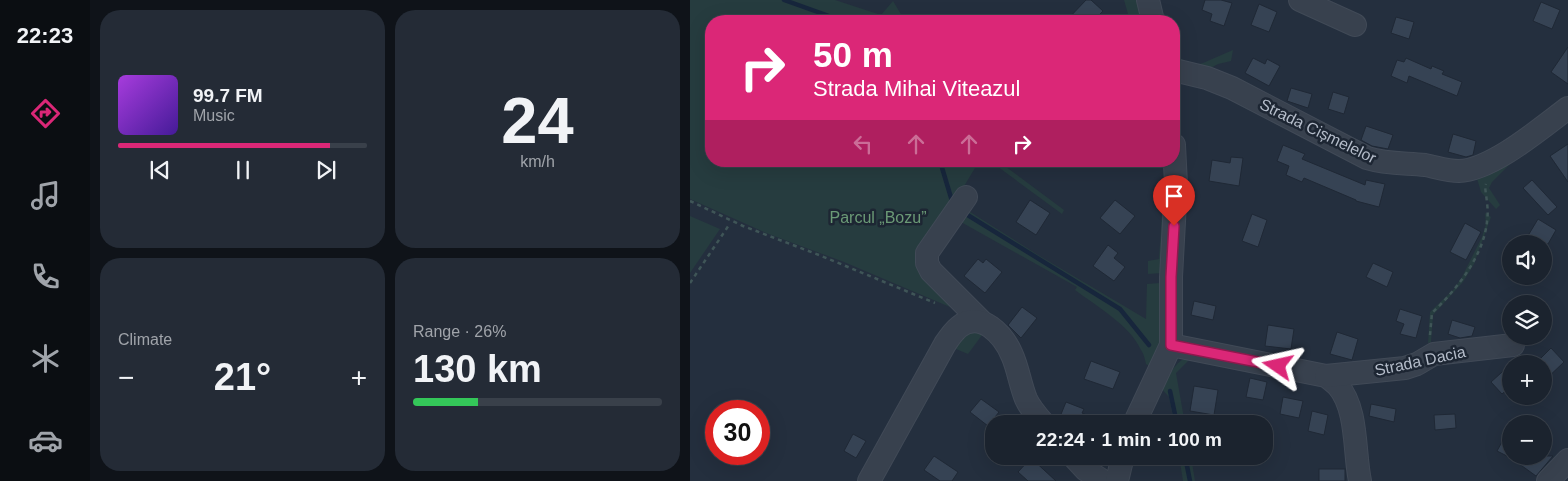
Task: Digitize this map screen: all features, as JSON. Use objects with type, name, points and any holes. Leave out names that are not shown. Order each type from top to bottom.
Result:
[{"type":"street","points":[[1148,0],[1152,15]]},
{"type":"street","points":[[1300,0],[1355,25]]},
{"type":"street","name":"Strada Cișmelelor","points":[[1180,71],[1207,78],[1232,88],[1367,158],[1381,162],[1427,166],[1447,170],[1460,171],[1487,164],[1568,108]]},
{"type":"street","points":[[1138,415],[1171,345],[1171,277],[1176,184],[1175,167]]},
{"type":"street","points":[[966,197],[927,253],[927,263],[931,271],[981,321],[993,328],[1005,342],[1012,355],[1027,400],[1038,415]]},
{"type":"street","points":[[869,481],[944,344],[961,325],[981,321]]},
{"type":"street","name":"Strada Dacia","points":[[1171,345],[1326,376],[1406,368],[1434,354],[1513,345]]},
{"type":"street","points":[[1326,376],[1338,386],[1346,398],[1355,437],[1360,481]]},
{"type":"street","points":[[1548,481],[1568,460]]},
{"type":"street","points":[[1081,465],[1103,481]]},
{"type":"street","points":[[1116,481],[1120,465]]},
{"type":"path","points":[[1430,336],[1432,313],[1450,296],[1463,279],[1482,241],[1488,220],[1485,186],[1489,179]]},
{"type":"path","points":[[690,201],[742,226],[819,255],[941,306]]},
{"type":"path","points":[[690,283],[729,225]]},
{"type":"green space","name":"Parcul „Bozu”","points":[[690,0],[835,0],[881,15],[705,15],[705,167],[976,167],[919,261],[957,310],[844,262],[766,233],[690,199]]},
{"type":"green space","points":[[1124,0],[1140,0],[1144,15],[1128,15]]},
{"type":"green space","name":"Parcul „Bozu”","points":[[893,1],[901,15],[881,15]]},
{"type":"green space","points":[[1233,50],[1231,61],[1218,64],[1205,71],[1180,63],[1180,59],[1195,65]]},
{"type":"green space","points":[[1512,162],[1492,182],[1489,188],[1500,205],[1496,209],[1481,192],[1476,175]]},
{"type":"green space","points":[[998,167],[1006,167],[1064,210],[1062,214]]},
{"type":"green space","points":[[1155,192],[1166,194],[1162,273],[1148,274],[1148,261],[1159,259],[1163,196]]},
{"type":"green space","points":[[967,210],[1038,255],[1146,319],[1147,284],[1160,283],[1162,344],[1151,367],[1146,364],[1136,341],[1121,324],[1075,290],[1077,287],[961,222]]},
{"type":"green space","points":[[1485,213],[1491,217],[1474,264],[1463,282],[1433,315],[1431,342],[1428,343],[1430,312],[1454,289],[1462,277],[1482,237],[1486,224]]},
{"type":"green space","points":[[690,216],[720,229],[690,273]]},
{"type":"green space","points":[[978,330],[985,331],[968,354],[956,349],[946,358],[918,418],[914,413],[951,344],[959,336]]},
{"type":"green space","points":[[1193,356],[1176,373],[1183,415],[1172,415],[1169,397],[1162,389],[1170,373],[1178,363],[1187,357]]},
{"type":"green space","points":[[1180,465],[1192,465],[1195,481],[1183,481]]},
{"type":"building","points":[[1086,0],[1091,0],[1103,11],[1099,15],[1072,15]]},
{"type":"building","points":[[1205,0],[1221,0],[1232,3],[1224,26],[1210,21],[1212,14],[1202,10]]},
{"type":"building","points":[[1541,2],[1560,10],[1552,29],[1533,21]]},
{"type":"building","points":[[1259,4],[1277,12],[1269,32],[1251,25]]},
{"type":"building","points":[[1396,17],[1414,22],[1409,39],[1391,33]]},
{"type":"building","points":[[1568,47],[1568,84],[1551,72]]},
{"type":"building","points":[[1253,58],[1265,64],[1267,59],[1280,66],[1269,86],[1245,73]]},
{"type":"building","points":[[1406,58],[1431,69],[1432,66],[1444,71],[1442,74],[1462,82],[1457,96],[1409,76],[1407,83],[1391,76],[1397,60],[1404,62]]},
{"type":"building","points":[[1291,88],[1312,94],[1308,108],[1287,101]]},
{"type":"building","points":[[1333,92],[1349,97],[1344,114],[1328,109]]},
{"type":"building","points":[[1366,126],[1393,135],[1388,149],[1372,146],[1361,140]]},
{"type":"building","points":[[1453,134],[1476,141],[1473,155],[1466,157],[1448,152]]},
{"type":"building","points":[[1568,144],[1568,182],[1550,156]]},
{"type":"building","points":[[1283,145],[1305,154],[1302,159],[1365,185],[1366,180],[1385,184],[1379,207],[1356,201],[1304,178],[1302,182],[1286,175],[1289,166],[1277,161]]},
{"type":"building","points":[[1231,157],[1243,158],[1239,186],[1209,181],[1212,160],[1230,163]]},
{"type":"building","points":[[1532,180],[1557,207],[1548,215],[1523,188]]},
{"type":"building","points":[[1030,200],[1050,213],[1036,235],[1016,222]]},
{"type":"building","points":[[1115,200],[1135,216],[1120,234],[1100,218]]},
{"type":"building","points":[[1252,214],[1267,220],[1258,247],[1242,241]]},
{"type":"building","points":[[1538,219],[1556,230],[1552,237],[1552,235],[1528,235]]},
{"type":"building","points":[[1465,223],[1481,232],[1466,260],[1450,252]]},
{"type":"building","points":[[1108,245],[1118,253],[1114,258],[1125,267],[1114,281],[1093,266]]},
{"type":"building","points":[[978,259],[983,263],[986,259],[1002,272],[985,293],[964,276]]},
{"type":"building","points":[[1373,263],[1393,272],[1387,287],[1366,277]]},
{"type":"building","points":[[1194,301],[1216,306],[1213,320],[1191,315]]},
{"type":"building","points":[[1022,307],[1037,318],[1021,338],[1008,325]]},
{"type":"building","points":[[1400,309],[1422,316],[1416,338],[1400,334],[1404,324],[1396,321]]},
{"type":"building","points":[[1452,320],[1475,327],[1472,336],[1460,338],[1448,334]]},
{"type":"building","points":[[1268,325],[1294,329],[1291,349],[1265,346]]},
{"type":"building","points":[[1337,332],[1358,339],[1352,360],[1330,354]]},
{"type":"building","points":[[1551,348],[1564,362],[1552,373],[1552,355],[1544,355]]},
{"type":"building","points":[[1091,361],[1120,372],[1113,389],[1084,379]]},
{"type":"building","points":[[1502,372],[1502,394],[1491,382]]},
{"type":"building","points":[[1250,378],[1267,382],[1263,400],[1246,397]]},
{"type":"building","points":[[1194,386],[1218,390],[1214,415],[1190,411]]},
{"type":"building","points":[[1283,397],[1303,401],[1299,418],[1280,414]]},
{"type":"building","points":[[981,399],[999,412],[997,415],[985,415],[985,424],[970,412]]},
{"type":"building","points":[[1066,402],[1084,409],[1082,413],[1087,415],[1061,415]]},
{"type":"building","points":[[1371,404],[1396,409],[1394,422],[1369,416]]},
{"type":"building","points":[[1312,411],[1328,415],[1324,435],[1308,431]]},
{"type":"building","points":[[1455,414],[1456,428],[1435,430],[1434,415]]},
{"type":"building","points":[[853,434],[866,441],[856,458],[844,451]]},
{"type":"building","points":[[1502,442],[1502,454],[1497,451]]},
{"type":"building","points":[[934,456],[958,472],[952,481],[940,481],[924,470]]},
{"type":"building","points":[[1024,465],[1039,465],[1056,481],[1028,481],[1018,472]]},
{"type":"building","points":[[1521,465],[1545,465],[1536,476]]},
{"type":"building","points":[[1319,469],[1345,469],[1345,481],[1319,481]]},
{"type":"waterway","points":[[784,0],[826,15]]},
{"type":"waterway","points":[[942,167],[952,201]]},
{"type":"waterway","points":[[966,214],[1120,309],[1149,345]]},
{"type":"waterway","points":[[1170,391],[1175,415]]},
{"type":"waterway","points":[[1187,465],[1190,481]]},
{"type":"route","points":[[1174,226],[1171,277],[1171,345],[1278,366]]}]
